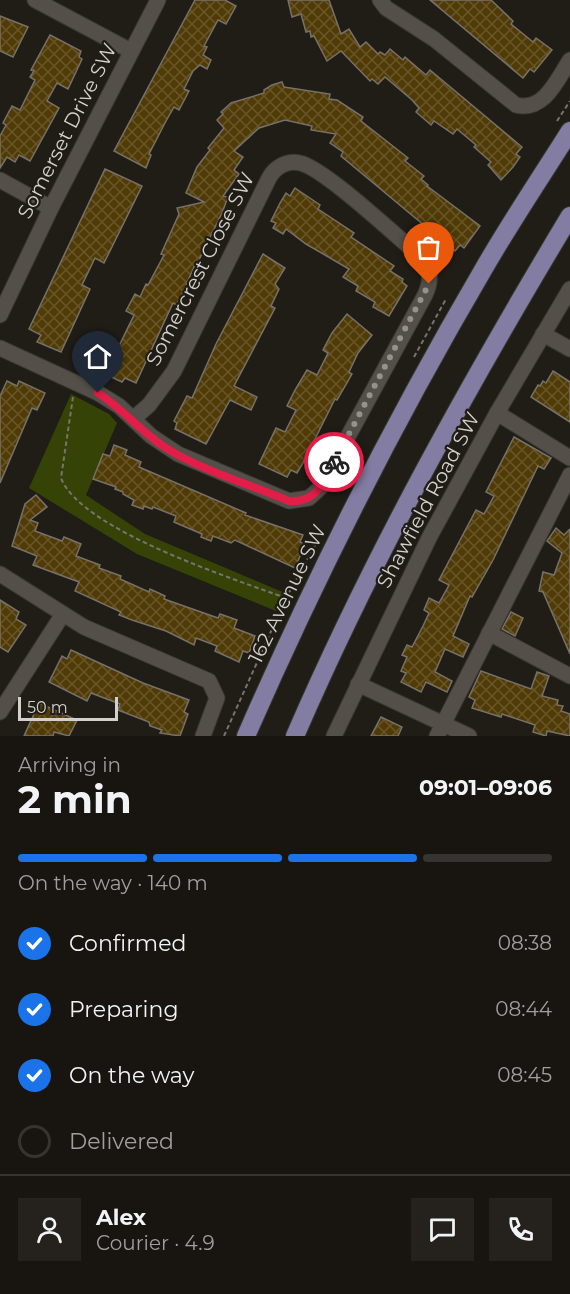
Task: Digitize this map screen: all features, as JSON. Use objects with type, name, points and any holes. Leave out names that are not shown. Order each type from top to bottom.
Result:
[{"type":"main road","name":"162 Avenue SW","points":[[246,736],[282,653],[380,456],[483,269],[570,131]]},
{"type":"main road","points":[[295,736],[321,676],[416,485],[489,352],[570,216]]},
{"type":"street","points":[[35,0],[131,51]]},
{"type":"street","name":"Somerset Drive SW","points":[[0,315],[51,208],[158,0]]},
{"type":"street","points":[[380,0],[386,8],[434,39],[516,105],[527,107],[539,102],[570,60]]},
{"type":"street","name":"Somercrest Close SW","points":[[0,348],[111,401],[165,447],[196,463],[289,501],[309,498],[320,488],[425,295],[430,278],[428,268],[420,256],[321,174],[298,162],[283,164],[269,178],[174,371],[149,405],[133,419]]},
{"type":"street","points":[[0,180],[51,208]]},
{"type":"street","name":"Shawfield Road SW","points":[[334,736],[429,538],[497,413],[570,289]]},
{"type":"street","points":[[543,334],[570,349]]},
{"type":"street","points":[[497,413],[570,458]]},
{"type":"street","points":[[440,730],[570,475]]},
{"type":"street","points":[[0,574],[63,614],[111,640],[205,678],[215,690],[216,707],[203,736]]},
{"type":"street","points":[[0,712],[33,664],[63,614]]},
{"type":"street","points":[[489,633],[570,676]]},
{"type":"street","points":[[358,684],[440,730],[469,736]]},
{"type":"path","points":[[78,384],[73,394],[61,470],[61,478],[68,493],[79,503],[133,537],[286,598]]},
{"type":"green space","points":[[71,394],[109,414],[117,423],[86,495],[145,534],[285,593],[276,611],[137,554],[29,488]]},
{"type":"building","points":[[195,0],[225,0],[236,6],[226,24],[218,20],[204,46],[207,47],[203,55],[211,60],[207,69],[200,65],[193,71],[184,89],[189,91],[179,110],[174,107],[166,121],[149,154],[151,155],[146,168],[114,151]]},
{"type":"building","points":[[288,0],[329,0],[341,34],[349,29],[360,47],[366,42],[378,54],[380,52],[385,55],[390,49],[403,60],[405,57],[426,75],[430,70],[522,147],[516,154],[520,157],[513,167],[501,180],[488,165],[491,162],[474,147],[476,145],[457,129],[453,134],[434,121],[431,125],[416,112],[419,108],[412,100],[385,77],[378,84],[372,79],[370,81],[341,51],[327,61],[314,36],[311,37],[310,31],[306,32],[301,14],[292,17]]},
{"type":"building","points":[[430,0],[491,0],[513,21],[511,24],[533,42],[536,38],[552,50],[534,72],[530,69],[523,78]]},
{"type":"building","points":[[0,16],[28,27],[13,57],[0,51]]},
{"type":"building","points":[[50,35],[81,51],[79,57],[82,59],[68,89],[57,83],[47,101],[59,108],[30,161],[19,155],[15,162],[7,157],[0,168],[0,136],[6,125],[3,123],[12,106],[20,110],[35,80],[30,77],[34,71],[31,70]]},
{"type":"building","points":[[282,82],[284,87],[330,94],[329,99],[337,100],[363,117],[361,121],[408,158],[405,161],[424,176],[421,179],[427,186],[480,226],[464,248],[460,245],[455,251],[341,156],[343,152],[330,143],[336,134],[311,130],[312,126],[285,120],[259,128],[234,151],[243,157],[234,170],[239,174],[223,196],[228,197],[222,213],[177,305],[173,303],[136,383],[125,378],[122,382],[96,370],[104,353],[112,356],[119,346],[134,315],[126,311],[135,294],[140,297],[164,255],[161,254],[179,214],[177,208],[204,202],[186,193],[197,167],[210,150],[208,148],[224,128],[217,120],[223,114],[221,112],[231,103],[264,93],[264,90],[272,85]]},
{"type":"building","points":[[105,169],[142,186],[104,263],[95,258],[82,285],[90,289],[61,352],[37,342],[41,335],[29,329]]},
{"type":"building","points":[[295,188],[320,205],[318,209],[354,233],[351,237],[394,266],[390,271],[403,279],[402,282],[407,286],[389,316],[373,307],[375,302],[356,291],[358,286],[343,277],[349,269],[306,244],[286,229],[283,234],[273,228],[276,223],[271,221],[280,203],[286,193],[290,196]]},
{"type":"building","points":[[263,254],[285,268],[275,284],[279,289],[271,306],[275,308],[234,386],[257,397],[251,410],[230,400],[206,444],[175,429],[177,423],[174,421],[187,396],[192,398],[216,344]]},
{"type":"building","points":[[347,314],[372,335],[358,353],[349,372],[352,374],[337,400],[335,399],[303,463],[297,473],[291,470],[287,477],[259,464],[276,428],[285,432],[296,410],[287,406],[295,390],[307,370],[317,375],[328,353],[323,350],[332,333]]},
{"type":"building","points":[[553,371],[570,382],[570,422],[531,397],[538,385],[540,386],[543,381],[546,383]]},
{"type":"building","points":[[7,381],[17,386],[19,381],[45,393],[37,410],[32,408],[0,483],[0,396]]},
{"type":"building","points":[[514,437],[551,458],[544,469],[538,466],[493,560],[472,597],[470,596],[453,636],[469,644],[463,657],[445,649],[435,672],[452,681],[447,692],[426,682],[421,692],[401,682],[406,673],[401,671],[407,657],[402,655],[407,645],[412,647],[423,626],[429,613],[424,610],[429,598],[439,603],[449,585],[439,580],[476,510],[484,514],[494,496],[486,492]]},
{"type":"building","points":[[114,445],[127,450],[125,455],[141,462],[139,467],[246,513],[245,515],[303,535],[300,542],[305,544],[295,568],[235,540],[231,543],[213,536],[211,541],[201,537],[202,534],[174,522],[176,516],[153,507],[152,509],[144,506],[143,509],[132,505],[134,500],[115,489],[116,487],[93,479],[103,454],[110,456]]},
{"type":"building","points":[[36,495],[47,507],[30,520],[38,523],[35,531],[62,541],[64,537],[81,544],[76,556],[100,565],[99,568],[121,576],[120,579],[149,592],[150,589],[165,596],[164,599],[218,618],[220,614],[237,620],[234,628],[255,636],[249,653],[243,651],[239,662],[215,651],[217,646],[196,638],[194,645],[166,631],[119,615],[121,612],[75,591],[79,582],[33,565],[37,556],[12,546],[25,504]]},
{"type":"building","points":[[556,528],[564,535],[570,529],[570,654],[543,592],[539,591],[543,572],[554,575],[562,553],[547,541]]},
{"type":"building","points":[[0,600],[19,612],[16,619],[26,625],[8,652],[0,647]]},
{"type":"building","points":[[511,612],[523,618],[515,636],[502,629]]},
{"type":"building","points":[[71,650],[143,683],[189,700],[184,712],[188,714],[180,736],[160,733],[162,730],[150,726],[149,722],[118,710],[120,704],[91,693],[87,701],[49,682],[62,656],[67,659]]},
{"type":"building","points":[[481,671],[531,689],[537,672],[549,676],[542,696],[558,700],[557,705],[563,706],[561,711],[570,714],[570,736],[547,731],[546,736],[533,732],[535,725],[502,714],[501,717],[472,708],[475,700],[469,697]]},
{"type":"building","points":[[39,703],[77,720],[69,736],[54,732],[53,736],[24,736]]},
{"type":"building","points":[[381,717],[402,727],[398,736],[371,736]]},
{"type":"way so far","points":[[334,462],[429,288],[429,284]]},
{"type":"route","points":[[98,393],[118,406],[165,447],[196,463],[289,501],[304,500],[315,494],[334,462]]}]
